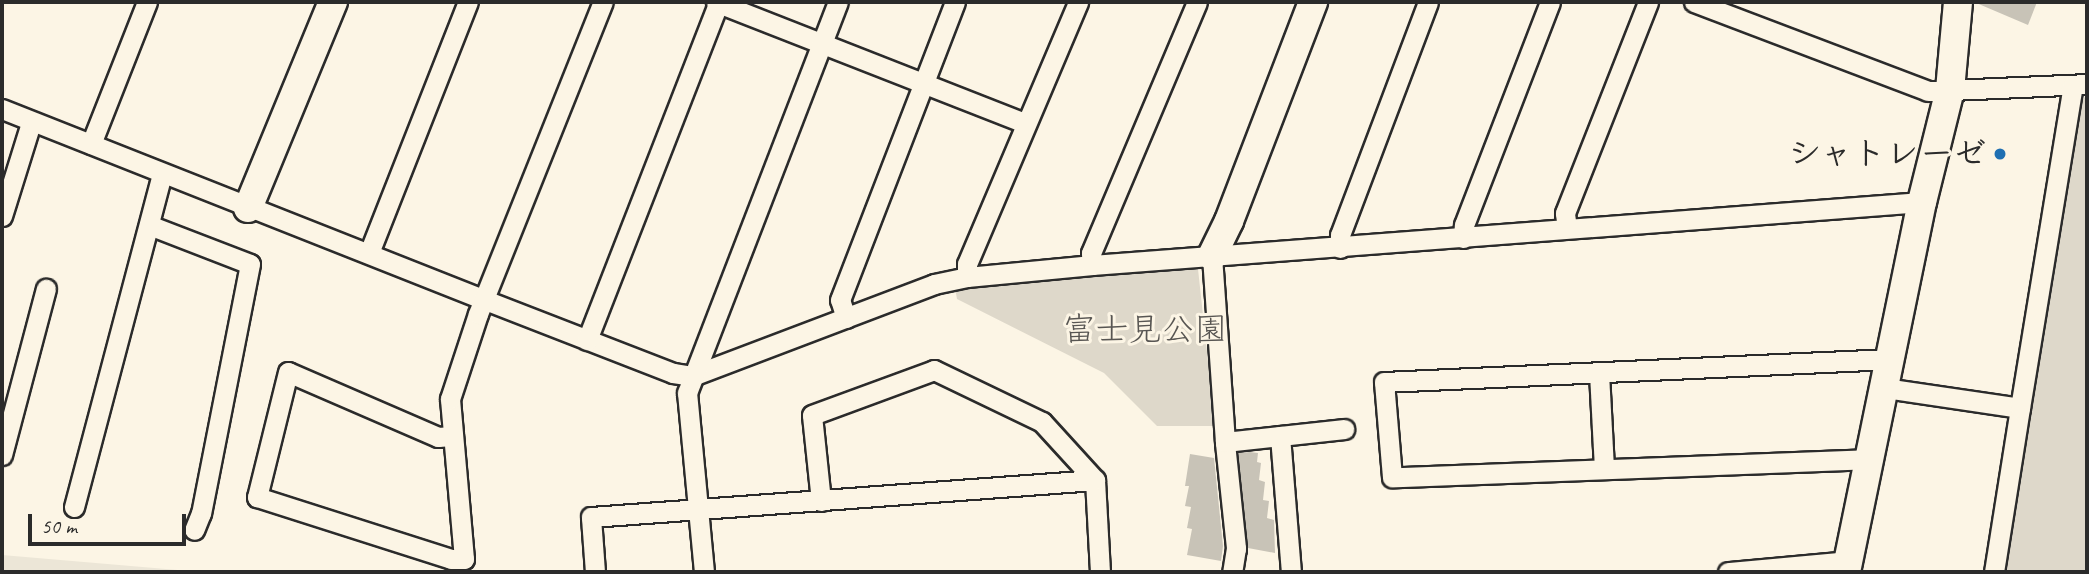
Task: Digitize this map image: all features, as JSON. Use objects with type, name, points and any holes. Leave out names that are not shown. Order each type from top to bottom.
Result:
[{"type":"street","points":[[91,144],[147,2]]},
{"type":"street","points":[[248,208],[333,2]]},
{"type":"street","points":[[369,253],[468,2]]},
{"type":"street","points":[[452,436],[438,437],[288,372],[257,497],[451,559],[464,559],[450,399],[485,300],[603,2]]},
{"type":"street","points":[[587,340],[718,2],[1024,123]]},
{"type":"street","points":[[704,572],[696,511],[687,393],[838,2]]},
{"type":"street","points":[[846,318],[840,300],[955,2]]},
{"type":"street","points":[[967,277],[967,264],[1024,123],[1078,2]]},
{"type":"street","points":[[1092,265],[1091,253],[1197,2]]},
{"type":"street","points":[[1232,572],[1236,548],[1225,442],[1212,256],[1229,221],[1313,2]]},
{"type":"street","points":[[1340,248],[1340,235],[1428,2]]},
{"type":"street","points":[[1463,238],[1464,226],[1550,2]]},
{"type":"street","points":[[1567,228],[1565,213],[1648,2]]},
{"type":"street","points":[[1694,2],[1928,91],[2080,85],[2020,408],[1994,572]]},
{"type":"street","points":[[1728,572],[1847,567],[1922,202],[1950,90],[1958,2]]},
{"type":"street","points":[[2,109],[587,340],[673,373],[692,376],[933,284],[967,277],[1092,265],[1922,202]]},
{"type":"street","points":[[2,216],[31,122]]},
{"type":"street","points":[[74,507],[162,174]]},
{"type":"street","points":[[149,225],[250,264],[201,513],[194,530]]},
{"type":"street","points":[[2,455],[46,289]]},
{"type":"street","points":[[1870,458],[1392,477],[1384,382],[1890,359]]},
{"type":"street","points":[[821,501],[812,415],[934,370],[1042,422],[1095,480],[1100,572]]},
{"type":"street","points":[[1599,373],[1604,468]]},
{"type":"street","points":[[1885,388],[2020,408]]},
{"type":"street","points":[[1225,442],[1344,429]]},
{"type":"street","points":[[1280,436],[1291,572]]},
{"type":"street","points":[[595,572],[590,517],[1095,480]]},
{"type":"shaded area","points":[[2,555],[201,572],[2,572]]},
{"type":"green space","points":[[2087,95],[2087,572],[2005,572],[2078,104]]},
{"type":"green space","name":"富士見公園","points":[[1198,269],[1215,426],[1157,426],[1104,373],[957,299],[955,288],[1095,274]]},
{"type":"building","points":[[1974,2],[2037,2],[2028,25]]},
{"type":"building","points":[[1238,453],[1258,453],[1257,462],[1261,463],[1259,480],[1265,482],[1263,500],[1269,501],[1267,518],[1274,520],[1275,553],[1248,548]]},
{"type":"building","points":[[1190,454],[1214,458],[1223,546],[1221,561],[1187,555],[1192,529],[1187,528],[1191,507],[1185,506]]},
{"type":"place","name":"シャトレーゼ","points":[[2000,154]]}]
